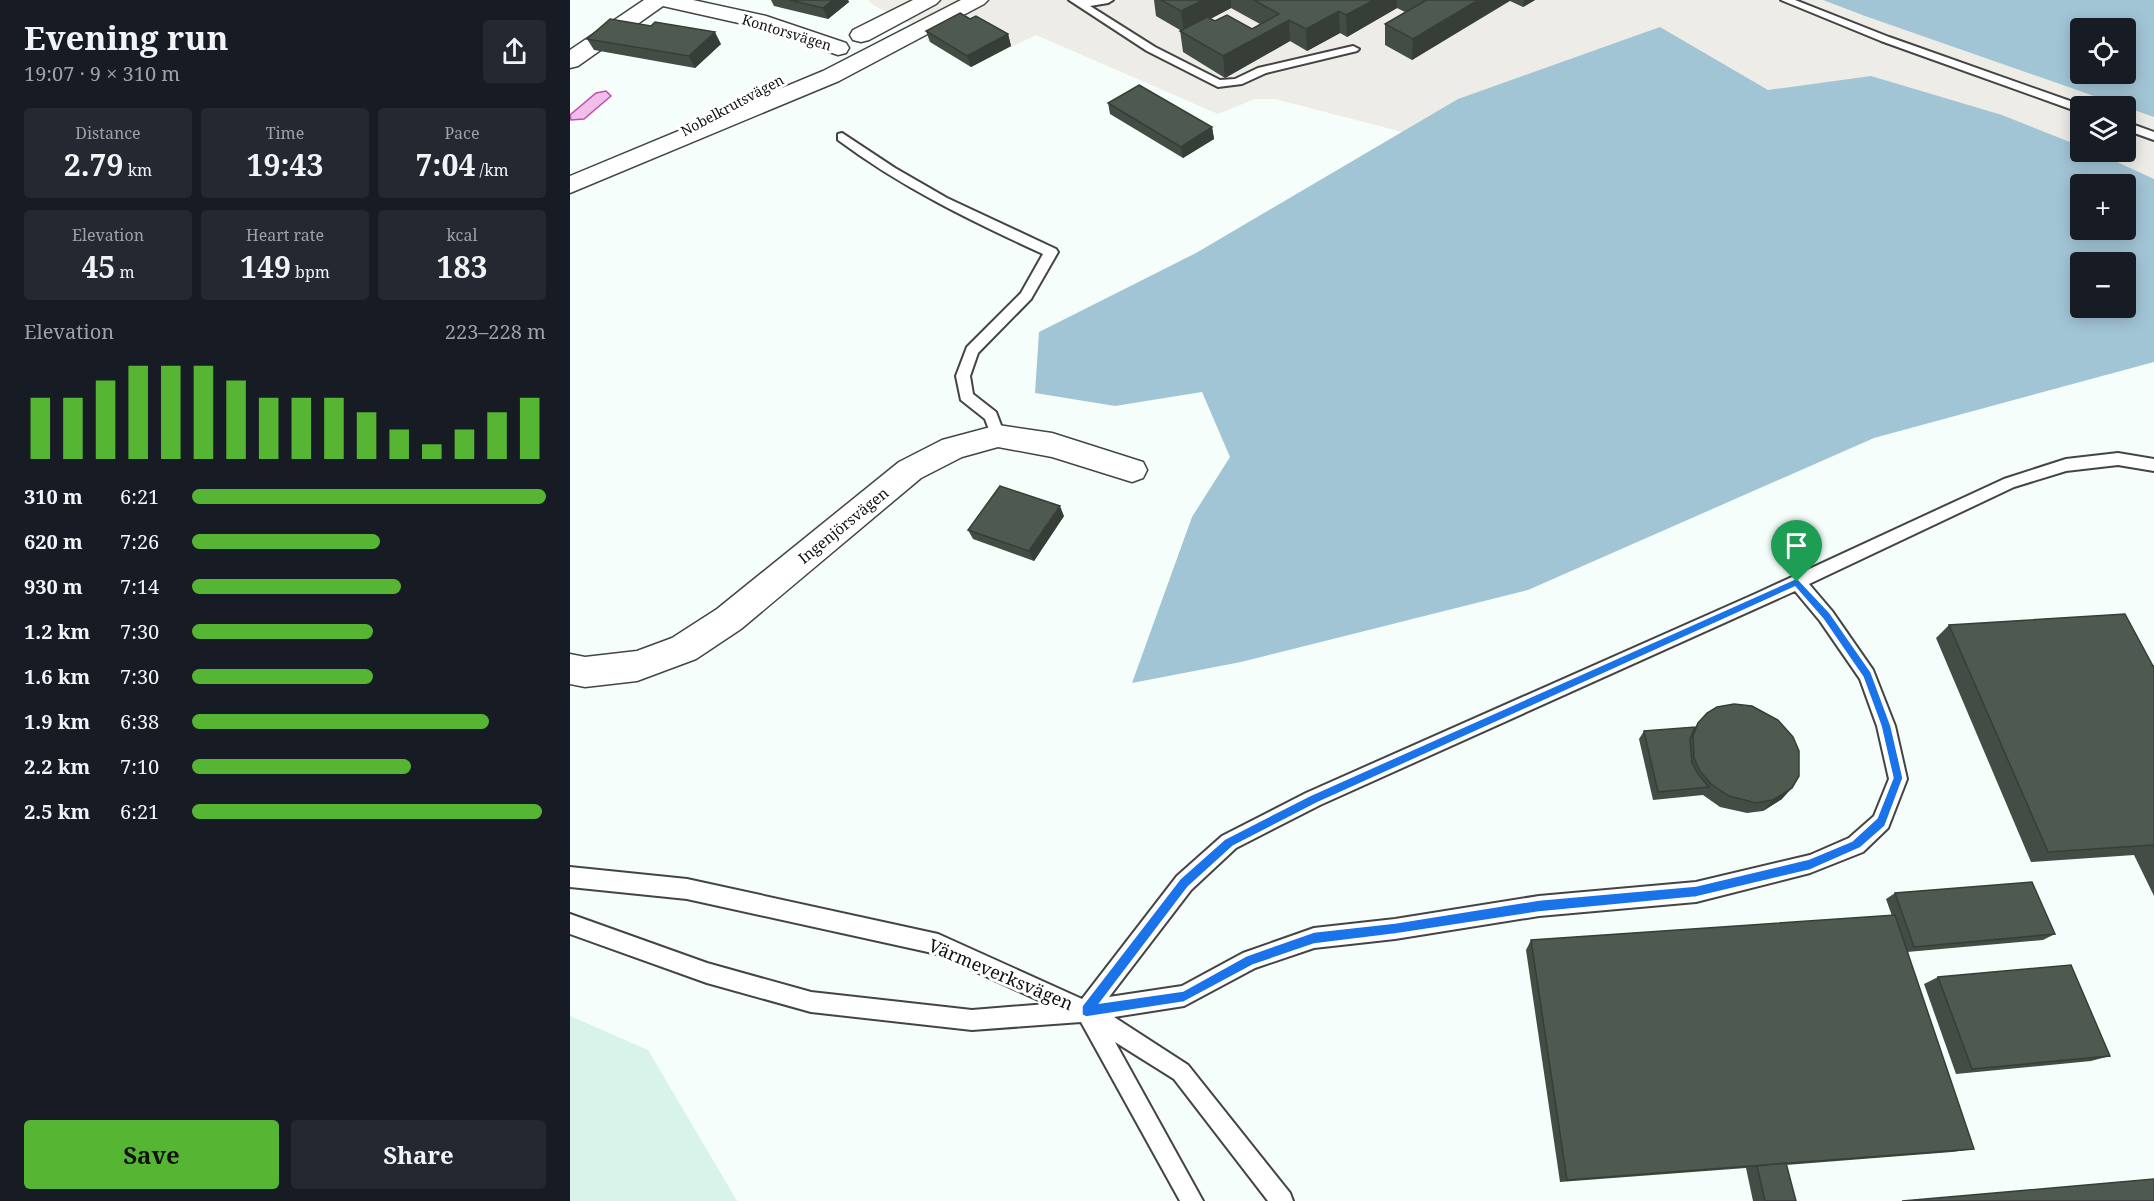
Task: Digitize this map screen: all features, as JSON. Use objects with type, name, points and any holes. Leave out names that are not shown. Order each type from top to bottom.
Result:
[{"type":"street","points":[[570,62],[589,46],[658,0]]},
{"type":"street","name":"Kontorsvägen","points":[[665,0],[758,21],[838,48]]},
{"type":"street","points":[[909,23],[929,0]]},
{"type":"street","points":[[909,23],[953,0]]},
{"type":"street","points":[[909,23],[977,0]]},
{"type":"street","name":"Nobelkrutsvägen","points":[[633,159],[838,48],[909,23]]},
{"type":"street","name":"Nobelkrutsvägen","points":[[633,159],[699,130],[909,23]]},
{"type":"street","points":[[570,185],[633,159]]},
{"type":"street","name":"Ingenjörsvägen","points":[[570,669],[585,672],[637,666],[684,648],[729,619],[910,471],[952,448],[998,436],[1052,445],[1132,470]]},
{"type":"lane","points":[[1077,2],[1108,0]]},
{"type":"lane","points":[[1786,0],[1885,39],[2070,105]]},
{"type":"lane","points":[[1077,2],[1151,49],[1218,84],[1238,82],[1262,70],[1353,49]]},
{"type":"lane","points":[[2136,130],[2154,136]]},
{"type":"lane","points":[[842,137],[870,159],[897,175],[984,222],[1051,252],[1026,296],[972,351],[963,376],[966,396],[991,416],[998,436]]},
{"type":"lane","points":[[1086,1011],[1184,883],[1229,842],[1313,799],[1797,582],[2009,483],[2066,465],[2118,459],[2154,465]]},
{"type":"lane","points":[[1086,1011],[1184,996],[1250,960],[1314,938],[1395,929],[1539,906],[1696,892],[1810,864],[1856,844],[1881,822],[1898,778],[1886,726],[1867,675],[1827,616],[1797,582]]},
{"type":"lane","name":"Värmeverksvägen","points":[[570,877],[687,889],[938,944],[1086,1011]]},
{"type":"lane","name":"Värmeverksvägen","points":[[570,924],[708,973],[811,1002],[972,1020],[1086,1011]]},
{"type":"lane","points":[[1086,1011],[1192,1201]]},
{"type":"lane","points":[[1086,1011],[1181,1072],[1282,1201]]},
{"type":"shaded area","points":[[868,0],[2154,0],[2154,327],[2119,318],[2136,318],[2136,252],[2070,252],[2070,305],[1275,99],[1255,99],[1218,114],[1036,35],[971,67],[925,39],[932,34],[873,5]]},
{"type":"shaded area","points":[[1823,0],[2154,0],[2154,117],[2136,111],[2136,96],[2094,96]]},
{"type":"shaded area","points":[[1660,27],[1768,90],[1871,76],[2002,115],[2070,142],[2070,162],[2117,162],[2154,179],[2154,362],[1874,438],[1528,590],[1241,662],[1132,683],[1192,517],[1230,457],[1202,392],[1115,406],[1035,393],[1039,332],[1196,253],[1458,99]]},
{"type":"shaded area","points":[[606,91],[611,96],[584,119],[571,120],[570,115],[596,93]]},
{"type":"green space","points":[[570,1016],[648,1050],[737,1201],[570,1201]]},
{"type":"building","points":[[790,0],[833,0],[823,8]]},
{"type":"building","points":[[1161,0],[1203,0],[1181,11]]},
{"type":"building","points":[[1254,0],[1374,0],[1346,15],[1339,11],[1306,29],[1289,20],[1223,56],[1180,31],[1207,17],[1215,21],[1227,15],[1252,29],[1279,14]]},
{"type":"building","points":[[1423,0],[1478,0],[1413,39],[1385,24],[1425,1]]},
{"type":"building","points":[[960,13],[970,19],[976,16],[1008,34],[967,56],[926,31]]},
{"type":"building","points":[[610,19],[651,26],[655,22],[715,32],[689,56],[587,39]]},
{"type":"building","points":[[1139,85],[1212,127],[1181,147],[1108,103]]},
{"type":"building","points":[[1000,486],[1060,506],[1029,551],[968,530]]},
{"type":"building","points":[[2125,614],[2154,666],[2154,847],[2153,845],[2048,852],[1949,625]]},
{"type":"building","points":[[1734,704],[1752,706],[1778,720],[1793,737],[1799,751],[1799,776],[1792,788],[1773,800],[1756,803],[1729,796],[1711,784],[1700,771],[1694,758],[1693,736],[1698,723],[1707,713],[1717,707]]},
{"type":"building","points":[[1695,727],[1690,739],[1692,762],[1709,787],[1658,792],[1644,731]]},
{"type":"building","points":[[2032,882],[2055,934],[1914,947],[1895,893]]},
{"type":"building","points":[[1895,915],[1974,1149],[1567,1180],[1531,940]]},
{"type":"building","points":[[2071,965],[2110,1056],[1972,1069],[1938,977]]},
{"type":"building","points":[[1786,1163],[1796,1201],[1765,1201],[1757,1166]]},
{"type":"building","points":[[2154,1179],[2154,1201],[1902,1201]]},
{"type":"route","points":[[1797,582],[1827,616],[1867,675],[1886,726],[1898,778],[1881,822],[1856,844],[1810,864],[1696,892],[1539,906],[1395,929],[1314,938],[1250,960],[1184,996],[1086,1011],[1184,883],[1229,842],[1313,799],[1797,582]]}]
